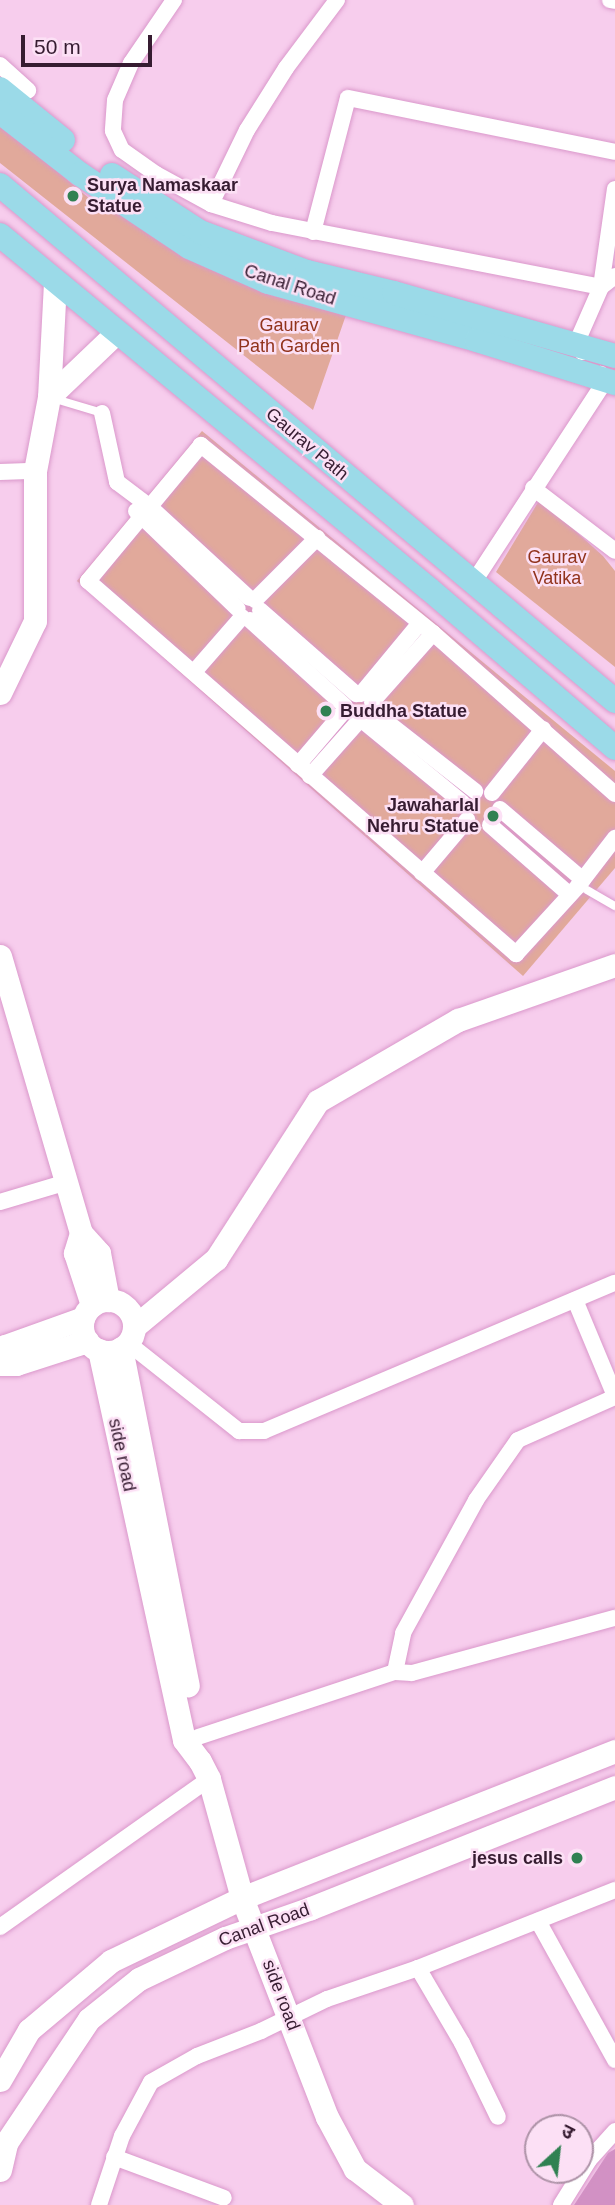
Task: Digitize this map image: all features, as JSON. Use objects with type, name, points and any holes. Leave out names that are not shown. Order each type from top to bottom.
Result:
[{"type":"main road","points":[[0,89],[82,156],[200,232],[307,272],[615,356]]},
{"type":"main road","name":"Canal Road","points":[[0,112],[80,174],[188,247],[268,282],[477,340],[610,381]]},
{"type":"main road","name":"Gaurav Path","points":[[0,185],[615,701]]},
{"type":"main road","points":[[0,235],[429,590],[615,748]]},
{"type":"street","points":[[174,0],[131,63],[115,100],[113,131],[122,150],[156,174],[211,204],[272,223],[601,287],[615,276]]},
{"type":"street","points":[[211,204],[247,130],[286,68],[337,0]]},
{"type":"street","points":[[610,0],[615,1]]},
{"type":"street","points":[[0,65],[28,90]]},
{"type":"street","points":[[313,232],[348,97],[615,152]]},
{"type":"street","points":[[473,583],[533,488],[610,381],[576,344],[601,287],[615,189]]},
{"type":"street","points":[[0,693],[35,621],[35,471],[49,397],[55,282]]},
{"type":"street","points":[[49,397],[116,333]]},
{"type":"street","points":[[102,414],[117,482],[145,512],[249,609],[463,803]]},
{"type":"street","points":[[615,794],[426,628],[201,445],[88,581],[516,954],[579,888],[615,838]]},
{"type":"street","points":[[0,472],[35,471]]},
{"type":"street","points":[[533,488],[615,551]]},
{"type":"street","points":[[194,671],[317,538]]},
{"type":"street","points":[[304,771],[426,628]]},
{"type":"street","points":[[359,707],[475,790]]},
{"type":"street","points":[[492,793],[543,729]]},
{"type":"street","points":[[500,809],[579,888]]},
{"type":"street","points":[[422,873],[467,820]]},
{"type":"street","points":[[490,825],[579,888]]},
{"type":"street","points":[[116,1337],[206,1251],[307,1096],[446,1017],[513,989],[615,954]]},
{"type":"street","points":[[0,956],[6,1002],[67,1182],[81,1233],[99,1253],[94,1308],[82,1326],[116,1337],[239,1431],[264,1431],[615,1283]]},
{"type":"street","points":[[0,1364],[16,1364],[116,1337],[216,1259],[318,1101],[458,1020],[615,964]]},
{"type":"street","points":[[0,1202],[67,1182]]},
{"type":"street","points":[[395,1672],[403,1633],[476,1500],[518,1440],[615,1397],[575,1300]]},
{"type":"street","points":[[0,1351],[5,1346],[94,1308],[123,1305],[116,1337]]},
{"type":"street","name":"side road","points":[[116,1337],[204,1770],[242,1898],[327,2117],[355,2169],[402,2205]]},
{"type":"street","name":"side road","points":[[116,1337],[184,1740],[204,1770]]},
{"type":"street","points":[[198,1737],[395,1672],[412,1673],[615,1618]]},
{"type":"street","name":"Canal Road","points":[[0,2080],[29,2030],[110,1962],[242,1898],[615,1751]]},
{"type":"street","points":[[0,1927],[204,1770]]},
{"type":"street","name":"Canal Road","points":[[0,2170],[6,2143],[89,2019],[139,1979],[255,1927],[311,1908],[615,1787]]},
{"type":"street","points":[[99,2205],[122,2136],[151,2082],[197,2056],[290,2019],[327,1999],[418,1968],[615,1890]]},
{"type":"street","points":[[538,1921],[615,2060]]},
{"type":"street","points":[[418,1968],[462,2043],[498,2117]]},
{"type":"street","points":[[561,2205],[589,2160],[615,2131]]},
{"type":"street","points":[[114,2157],[224,2198]]},
{"type":"lane","points":[[49,397],[102,414]]},
{"type":"lane","points":[[579,888],[615,906]]},
{"type":"green space","name":"Gaurav Path Garden","points":[[0,123],[90,199],[346,315],[313,410],[0,163]]},
{"type":"green space","points":[[202,431],[615,771],[615,868],[523,976],[77,581]]},
{"type":"green space","name":"Gaurav Vatika","points":[[540,499],[603,556],[615,571],[615,667],[496,572]]},
{"type":"shaded area","points":[[615,2149],[615,2205],[574,2205],[588,2184],[594,2184],[594,2174],[608,2153]]},
{"type":"place","name":"Surya Namaskaar Statue","points":[[73,196]]},
{"type":"place","name":"Buddha Statue","points":[[326,711]]},
{"type":"place","name":"Jawaharlal Nehru Statue","points":[[493,816]]},
{"type":"place","name":"jesus calls","points":[[577,1858]]}]
